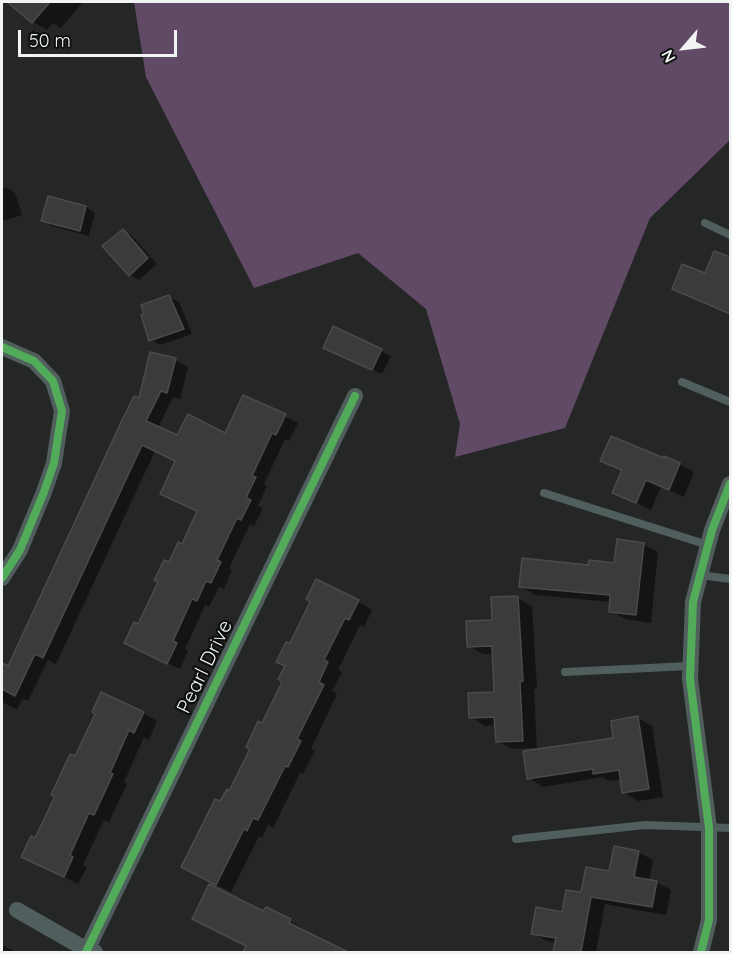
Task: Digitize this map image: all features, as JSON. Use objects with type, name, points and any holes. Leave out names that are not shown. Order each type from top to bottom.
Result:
[{"type":"street","points":[[2,348],[34,361],[53,381],[62,411],[54,463],[20,550],[2,578]]},
{"type":"street","name":"Pearl Drive","points":[[89,952],[355,396]]},
{"type":"street","points":[[701,952],[709,920],[709,828],[690,679],[693,602],[708,544],[730,484]]},
{"type":"street","points":[[17,910],[89,952]]},
{"type":"lane","points":[[705,224],[730,235]]},
{"type":"lane","points":[[682,382],[730,402]]},
{"type":"lane","points":[[544,493],[708,544]]},
{"type":"lane","points":[[700,575],[730,579]]},
{"type":"lane","points":[[564,672],[690,666]]},
{"type":"lane","points":[[516,839],[645,825],[730,828]]},
{"type":"shaded area","points":[[134,2],[730,2],[730,140],[650,218],[565,428],[455,457],[460,424],[426,309],[358,253],[254,288],[146,77]]},
{"type":"building","points":[[7,2],[50,2],[32,23]]},
{"type":"building","points":[[48,196],[86,206],[80,231],[41,221]]},
{"type":"building","points":[[123,229],[148,258],[129,276],[102,246]]},
{"type":"building","points":[[714,251],[730,257],[730,314],[672,289],[682,264],[705,273]]},
{"type":"building","points":[[169,295],[184,329],[149,341],[141,315],[144,314],[141,305]]},
{"type":"building","points":[[333,326],[382,349],[372,370],[323,348]]},
{"type":"building","points":[[150,352],[176,358],[167,393],[161,391],[146,421],[177,435],[188,414],[225,433],[243,395],[286,414],[276,435],[272,433],[252,476],[256,477],[246,498],[251,500],[241,520],[237,518],[217,560],[221,562],[211,583],[206,581],[197,601],[192,599],[173,641],[177,643],[167,664],[124,643],[134,622],[138,624],[158,582],[154,580],[164,560],[169,562],[178,542],[182,544],[197,511],[160,494],[175,461],[142,445],[43,658],[35,654],[15,696],[2,689],[2,663],[8,666],[123,418],[134,396],[139,398]]},
{"type":"building","points":[[611,436],[680,463],[669,490],[646,480],[636,503],[612,493],[622,470],[600,461]]},
{"type":"building","points":[[617,539],[644,543],[636,615],[609,612],[610,595],[519,587],[522,558],[588,565],[589,560],[614,563]]},
{"type":"building","points":[[316,579],[359,600],[349,620],[345,618],[324,660],[328,662],[319,682],[324,685],[297,739],[301,741],[288,767],[285,766],[258,820],[253,818],[247,831],[244,829],[216,885],[181,867],[215,799],[220,801],[227,789],[229,791],[250,749],[246,747],[258,721],[262,723],[282,682],[278,679],[285,666],[276,662],[286,642],[290,643],[310,602],[306,599]]},
{"type":"building","points":[[518,596],[523,681],[520,682],[523,741],[496,742],[494,717],[469,718],[468,693],[494,692],[492,646],[467,647],[466,621],[492,620],[491,597]]},
{"type":"building","points":[[101,692],[144,712],[134,733],[129,730],[110,773],[113,774],[94,815],[89,813],[70,855],[73,857],[64,877],[21,857],[31,836],[35,838],[55,796],[51,795],[70,754],[75,756],[95,714],[92,712]]},
{"type":"building","points":[[638,716],[649,789],[622,793],[619,770],[593,774],[593,769],[527,779],[523,751],[613,738],[611,721]]},
{"type":"building","points":[[614,846],[639,851],[634,877],[657,881],[652,907],[591,897],[581,952],[553,952],[556,938],[531,934],[536,907],[562,912],[566,890],[581,892],[586,867],[609,871]]},
{"type":"building","points":[[209,884],[263,911],[266,907],[291,919],[289,923],[348,952],[243,952],[246,946],[192,919]]},
{"type":"cycle path","points":[[2,347],[34,361],[53,381],[62,411],[54,463],[44,492],[20,550],[2,578]]},
{"type":"cycle path","points":[[86,952],[355,396]]},
{"type":"cycle path","points":[[701,952],[709,920],[709,828],[690,679],[693,602],[712,530],[730,484]]}]
